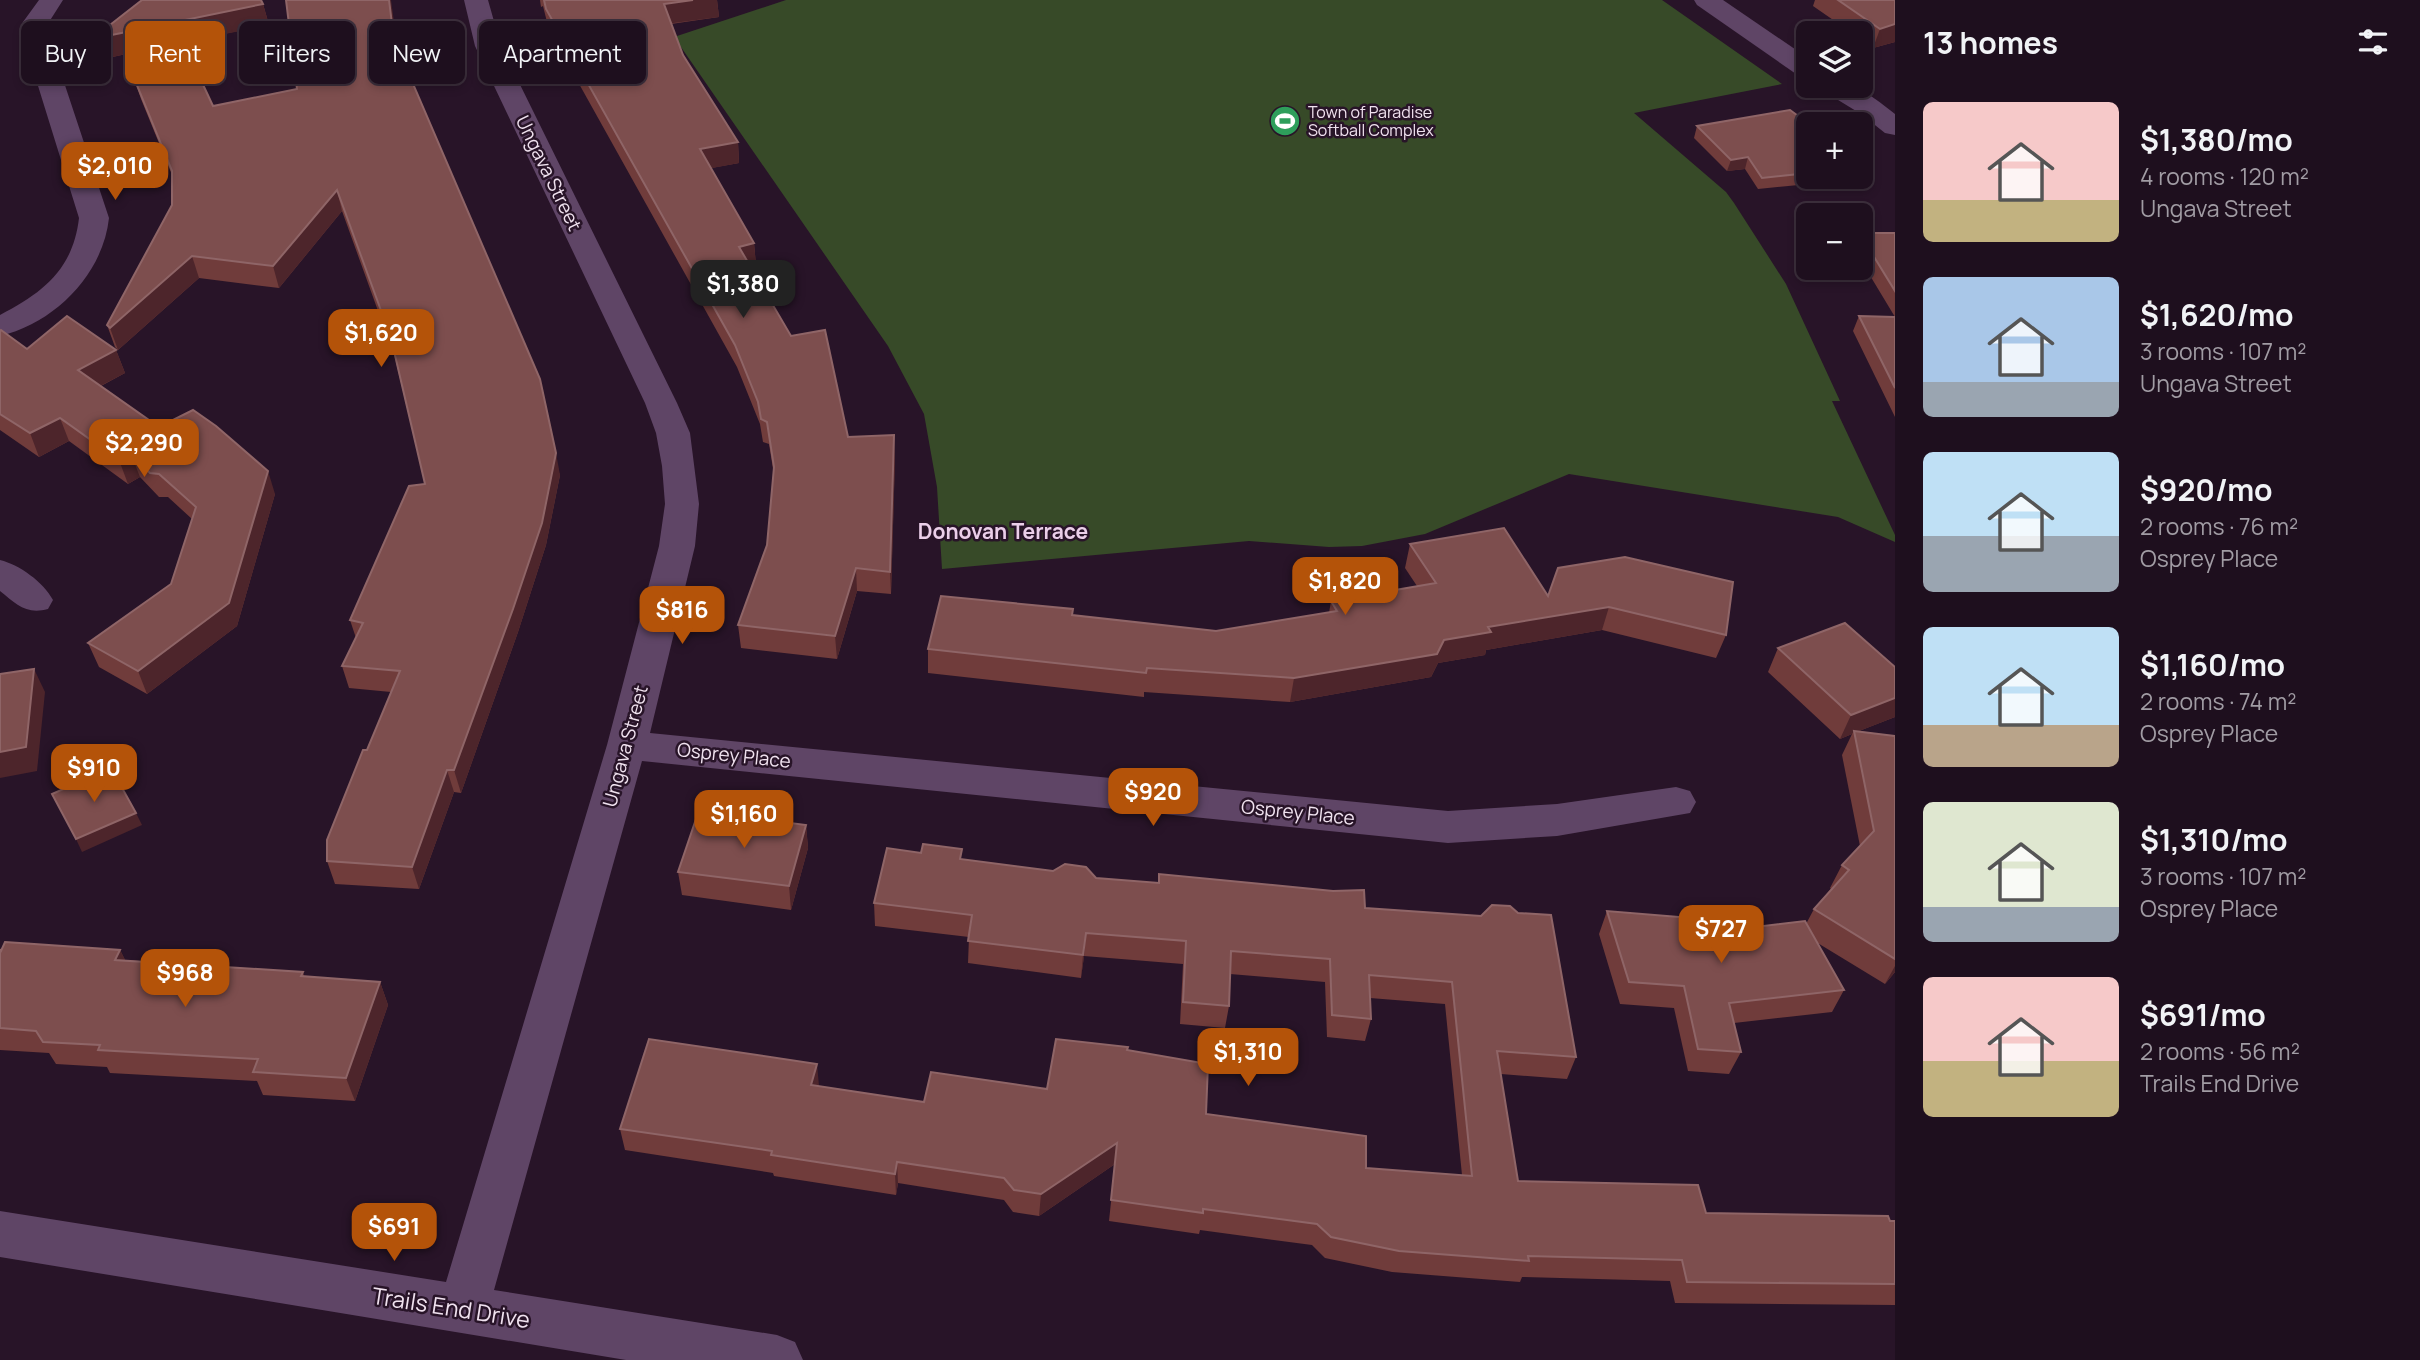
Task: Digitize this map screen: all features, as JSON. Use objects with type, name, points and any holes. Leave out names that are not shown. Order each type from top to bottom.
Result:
[{"type":"street","points":[[0,327],[24,315],[68,280],[82,264],[94,233],[94,218],[34,31],[36,22],[51,0]]},
{"type":"street","name":"Ungava Street","points":[[463,1311],[627,745],[677,546],[682,504],[675,444],[661,403],[488,46],[476,0]]},
{"type":"street","points":[[1706,0],[1796,62]]},
{"type":"street","points":[[1854,98],[1895,127]]},
{"type":"street","points":[[0,572],[35,600]]},
{"type":"street","name":"Osprey Place","points":[[627,745],[1448,827],[1557,820],[1676,802]]},
{"type":"street","name":"Trails End Drive","points":[[0,1234],[777,1360]]},
{"type":"green space","points":[[786,0],[1662,0],[1782,84],[1634,113],[1726,192],[1786,284],[1840,401],[1832,401],[1895,535],[1895,542],[1838,517],[1569,474],[1425,534],[1362,546],[1329,547],[1249,541],[942,569],[937,487],[924,414],[888,346],[674,37]]},
{"type":"building","points":[[142,0],[261,0],[263,4],[180,21],[125,21],[125,32],[111,35],[111,24]]},
{"type":"building","points":[[286,0],[389,0],[392,21],[369,21],[369,84],[413,84],[540,379],[556,453],[542,523],[513,609],[454,770],[447,770],[412,867],[327,861],[327,840],[363,750],[367,750],[400,671],[342,666],[363,623],[350,620],[409,486],[425,484],[391,338],[337,190],[273,266],[192,256],[110,328],[107,325],[172,205],[172,171],[136,84],[203,84],[213,106],[297,89],[296,84],[355,84],[355,21],[289,21]]},
{"type":"building","points":[[544,0],[693,0],[664,4],[683,55],[738,142],[700,149],[754,243],[739,247],[791,336],[825,330],[848,437],[894,435],[890,572],[856,568],[835,636],[738,625],[767,545],[774,467],[767,422],[761,419],[758,402],[735,345],[588,84],[646,84],[646,21],[553,21]]},
{"type":"building","points":[[1838,0],[1895,0],[1895,24],[1880,29],[1873,21],[1868,21]]},
{"type":"building","points":[[1790,110],[1796,114],[1796,174],[1762,178],[1748,157],[1731,160],[1697,126]]},
{"type":"building","points":[[1873,233],[1895,233],[1895,291],[1873,255]]},
{"type":"building","points":[[67,316],[116,350],[78,370],[159,427],[193,410],[268,471],[229,603],[138,671],[88,643],[171,584],[196,507],[159,474],[150,473],[131,454],[119,460],[60,418],[30,433],[0,414],[0,331],[27,349]]},
{"type":"building","points":[[1859,316],[1895,317],[1895,388]]},
{"type":"building","points":[[1504,528],[1548,596],[1558,568],[1625,557],[1733,582],[1726,635],[1609,607],[1488,627],[1491,632],[1444,640],[1437,654],[1294,678],[1147,668],[1146,673],[928,649],[941,596],[1073,609],[1072,615],[1216,631],[1337,611],[1331,601],[1436,583],[1410,544]]},
{"type":"building","points":[[1845,623],[1895,667],[1895,698],[1851,715],[1778,648]]},
{"type":"building","points":[[34,669],[26,747],[0,752],[0,674]]},
{"type":"building","points":[[1854,731],[1895,736],[1895,959],[1814,909],[1849,870],[1842,865],[1874,831]]},
{"type":"building","points":[[111,768],[136,813],[76,839],[52,794]]},
{"type":"building","points":[[729,815],[806,825],[789,886],[678,872],[696,819],[726,823]]},
{"type":"building","points":[[923,844],[962,849],[960,859],[1053,871],[1065,864],[1086,867],[1096,878],[1159,883],[1159,874],[1333,891],[1364,890],[1365,908],[1481,916],[1492,905],[1510,906],[1518,913],[1551,915],[1576,1057],[1497,1051],[1518,1181],[1698,1185],[1706,1213],[1888,1216],[1890,1221],[1895,1221],[1895,1284],[1687,1282],[1682,1260],[1528,1256],[1529,1261],[1399,1251],[1331,1237],[1317,1224],[1203,1209],[1203,1213],[1111,1200],[1117,1143],[1041,1194],[1014,1190],[1004,1178],[897,1162],[895,1174],[771,1155],[772,1151],[620,1129],[649,1039],[817,1064],[811,1085],[924,1102],[931,1072],[1047,1089],[1056,1039],[1128,1047],[1127,1050],[1208,1064],[1206,1114],[1366,1136],[1366,1168],[1472,1176],[1452,982],[1369,975],[1371,1019],[1332,1015],[1330,959],[1231,951],[1229,1006],[1183,1002],[1186,941],[1086,933],[1083,955],[968,941],[972,915],[874,903],[887,848],[921,853]]},
{"type":"building","points":[[1737,910],[1747,928],[1805,921],[1844,990],[1729,1003],[1741,1052],[1698,1049],[1684,986],[1629,982],[1607,911],[1679,917]]},
{"type":"building","points":[[5,942],[120,950],[115,960],[303,972],[301,976],[380,982],[346,1078],[253,1072],[258,1059],[98,1050],[100,1045],[43,1042],[36,1031],[0,1028],[0,950]]},
{"type":"place","name":"Town of Paradise Softball Complex","points":[[1285,121]]},
{"type":"district","name":"Donovan Terrace","points":[[1003,532]]}]
